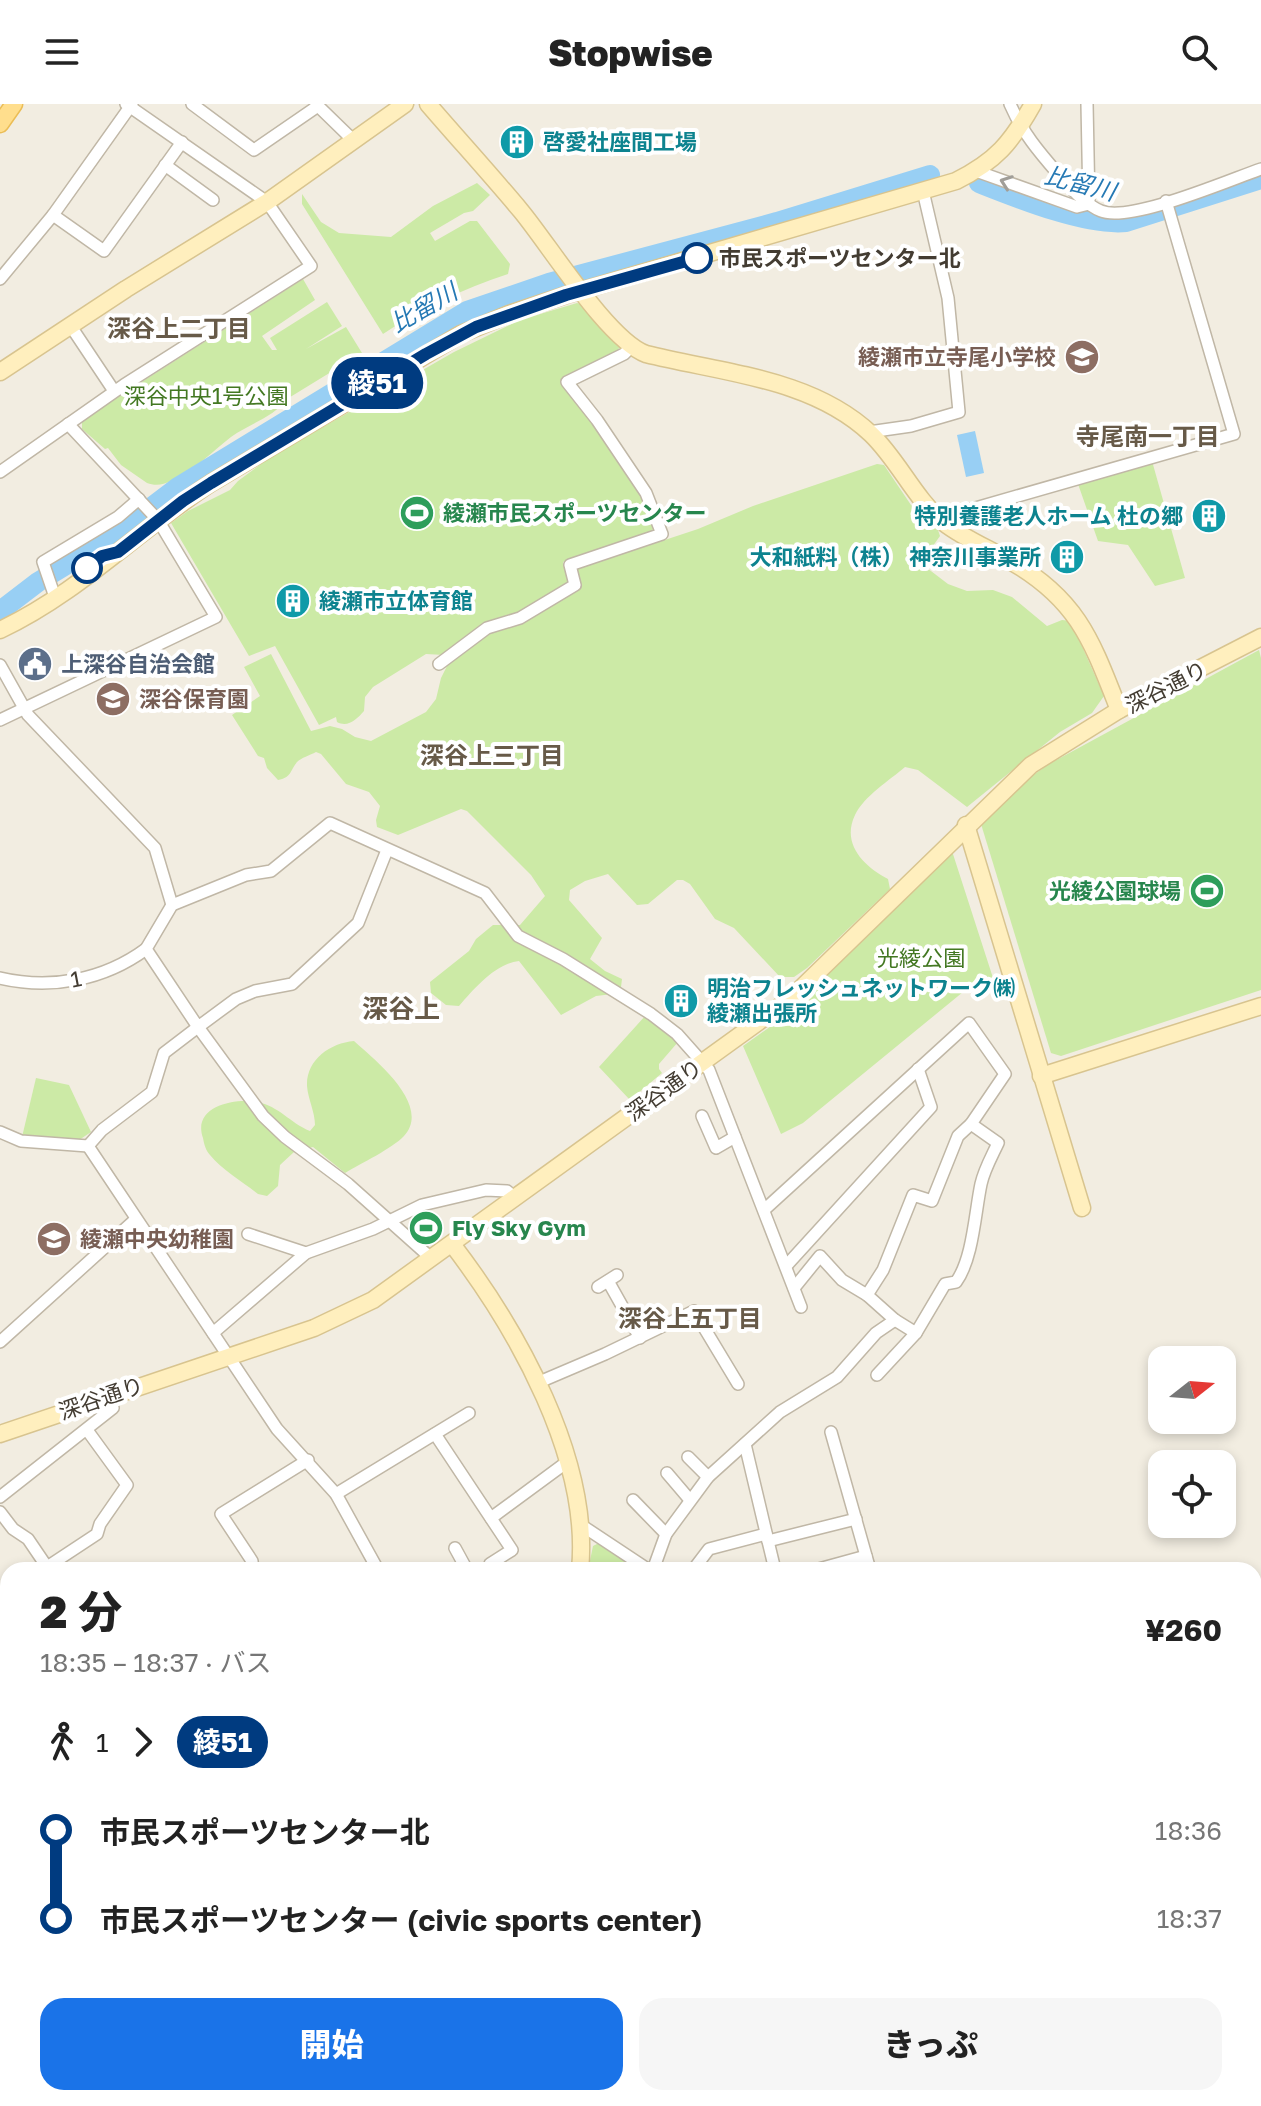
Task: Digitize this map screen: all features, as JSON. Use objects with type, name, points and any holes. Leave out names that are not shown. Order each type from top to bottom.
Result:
[{"type":"main road","points":[[0,124],[14,104]]},
{"type":"street","points":[[192,104],[254,150],[317,105],[354,141]]},
{"type":"street","points":[[0,372],[267,202],[405,104]]},
{"type":"street","points":[[428,104],[523,213],[575,282],[631,347],[655,356],[788,387],[837,408],[869,432],[919,497],[951,527],[1044,582],[1069,607],[1086,633],[1119,710]]},
{"type":"street","points":[[1010,104],[1036,149],[1089,204],[1100,210],[1122,214],[1168,207],[1261,169]]},
{"type":"street","points":[[56,600],[43,562],[118,517],[147,509],[211,483],[461,334],[524,308],[575,282],[956,181],[976,171],[1007,146],[1033,104]]},
{"type":"street","points":[[1087,104],[1089,204]]},
{"type":"street","points":[[0,279],[53,215],[129,105],[267,202],[311,266],[114,391],[0,472]]},
{"type":"street","points":[[53,215],[104,251],[182,142]]},
{"type":"street","points":[[165,165],[213,200]]},
{"type":"street","points":[[976,171],[1077,207],[1089,204]]},
{"type":"street","points":[[869,432],[911,426],[959,412],[948,298],[923,191]]},
{"type":"street","points":[[951,527],[972,509],[1234,434],[1168,207]]},
{"type":"street","points":[[70,325],[114,391]]},
{"type":"street","points":[[439,664],[487,628],[520,618],[575,585],[570,565],[662,534],[646,493],[597,420],[567,382],[624,354],[631,347]]},
{"type":"street","points":[[0,720],[216,617],[147,509],[68,424]]},
{"type":"street","points":[[0,630],[56,600],[105,564],[147,509]]},
{"type":"street","name":"深谷通り","points":[[0,1434],[314,1328],[350,1313],[401,1281],[790,999],[1031,765],[1119,710],[1261,637]]},
{"type":"street","points":[[0,665],[22,707],[155,848],[172,905]]},
{"type":"street","points":[[431,1258],[348,1184],[285,1137],[263,1116],[146,949],[172,905],[246,875],[271,871],[330,823],[485,893],[518,936],[563,959],[651,1014],[677,1034],[709,1070],[801,1307]]},
{"type":"street","points":[[966,825],[1082,1208]]},
{"type":"street","points":[[88,1146],[102,1130],[152,1092],[164,1053],[245,995],[292,984],[358,923],[387,850]]},
{"type":"street","name":"1","points":[[1,981],[71,981],[102,973],[146,949]]},
{"type":"street","points":[[1041,1076],[1261,1006]]},
{"type":"street","points":[[764,1210],[969,1023],[1005,1074],[971,1124],[958,1136],[932,1201],[913,1195],[883,1270],[867,1295]]},
{"type":"street","points":[[786,1266],[931,1107],[918,1069]]},
{"type":"street","points":[[702,1116],[716,1148],[735,1137]]},
{"type":"street","points":[[877,1375],[916,1333],[945,1284],[956,1282],[961,1274],[982,1181],[998,1143],[971,1124]]},
{"type":"street","points":[[0,1132],[21,1141],[88,1146]]},
{"type":"street","points":[[88,1146],[277,1429],[336,1494],[374,1562]]},
{"type":"street","points":[[213,1333],[306,1253],[388,1222],[422,1205],[486,1190],[507,1191],[514,1197]]},
{"type":"street","points":[[0,1342],[136,1219]]},
{"type":"street","points":[[248,1234],[306,1253]]},
{"type":"street","points":[[452,1244],[496,1307],[555,1422],[581,1525],[580,1562]]},
{"type":"street","points":[[794,1288],[820,1256],[842,1280],[916,1333]]},
{"type":"street","points":[[608,1281],[640,1338]]},
{"type":"street","points":[[537,1383],[694,1311],[738,1384]]},
{"type":"street","points":[[654,1562],[666,1534],[708,1477],[780,1412],[837,1377],[876,1333],[895,1320]]},
{"type":"street","points":[[0,1497],[113,1408],[109,1396]]},
{"type":"street","points":[[336,1494],[469,1413]]},
{"type":"street","points":[[55,1562],[97,1534],[100,1524],[127,1485],[87,1430]]},
{"type":"street","points":[[831,1432],[868,1562]]},
{"type":"street","points":[[435,1434],[512,1550],[493,1562]]},
{"type":"street","points":[[745,1444],[773,1562]]},
{"type":"street","points":[[688,1457],[708,1477]]},
{"type":"street","points":[[252,1562],[221,1514],[308,1460]]},
{"type":"street","points":[[491,1518],[567,1462]]},
{"type":"street","points":[[667,1473],[690,1500]]},
{"type":"street","points":[[633,1500],[666,1534]]},
{"type":"street","points":[[0,1512],[13,1529],[28,1539],[44,1562]]},
{"type":"street","points":[[699,1562],[709,1549],[856,1519]]},
{"type":"street","points":[[581,1525],[639,1562]]},
{"type":"street","points":[[455,1548],[463,1562]]},
{"type":"street","points":[[844,1562],[866,1556]]},
{"type":"green space","points":[[477,183],[490,195],[473,211],[430,233],[435,241],[470,221],[477,221],[510,264],[508,274],[443,300],[383,334],[302,204],[302,194],[321,222],[339,233],[391,237],[433,206]]},
{"type":"green space","name":"深谷中央1号公園","points":[[303,279],[315,300],[262,336],[272,350],[277,350],[270,338],[327,302],[342,326],[306,349],[346,327],[362,353],[231,437],[187,472],[165,483],[147,483],[121,465],[108,448],[105,449],[82,429],[82,420]]},
{"type":"green space","name":"綾瀬市民スポーツセンター","points":[[577,303],[587,306],[619,347],[618,354],[561,382],[625,469],[655,526],[651,532],[563,562],[569,581],[566,589],[515,614],[489,621],[444,655],[426,654],[373,687],[365,697],[364,711],[352,722],[341,724],[336,717],[319,725],[275,646],[249,656],[171,523],[230,490],[269,458],[454,352],[520,320]]},
{"type":"green space","points":[[1152,461],[1185,578],[1155,586],[1128,545],[1098,541],[1078,484]]},
{"type":"green space","points":[[877,464],[884,465],[911,505],[938,530],[940,536],[925,557],[927,568],[948,584],[967,591],[993,590],[1012,597],[1047,626],[1062,620],[1071,621],[1104,696],[1092,713],[1060,732],[967,807],[918,770],[905,767],[871,795],[859,808],[851,826],[853,845],[863,861],[888,879],[890,889],[794,977],[780,977],[734,928],[715,919],[690,884],[683,880],[677,880],[648,904],[637,905],[608,874],[585,881],[570,890],[569,900],[602,938],[590,959],[622,979],[621,987],[613,994],[596,996],[561,1015],[519,961],[494,972],[459,1006],[446,1005],[431,993],[430,982],[469,951],[476,939],[493,925],[520,925],[545,896],[531,875],[467,811],[461,809],[398,835],[377,827],[380,806],[369,792],[346,784],[316,752],[299,761],[288,776],[278,780],[267,768],[264,758],[258,756],[232,715],[260,696],[244,667],[271,654],[311,731],[330,726],[371,741],[426,712],[436,699],[448,664],[490,630],[521,623],[577,590],[577,569]]},
{"type":"green space","name":"光綾公園","points":[[1259,650],[1261,990],[1061,1056],[1051,1053],[981,824],[1019,785],[1049,764]]},
{"type":"green space","name":"光綾公園","points":[[952,851],[994,981],[985,979],[974,983],[803,1123],[781,1134],[743,1046],[788,1014]]},
{"type":"green space","points":[[646,1015],[678,1042],[659,1064],[662,1073],[630,1100],[599,1067]]},
{"type":"green space","points":[[354,1041],[398,1084],[406,1098],[411,1111],[411,1124],[399,1141],[345,1173],[313,1147],[294,1152],[280,1165],[278,1186],[267,1196],[258,1194],[209,1153],[201,1127],[203,1119],[226,1103],[247,1101],[265,1104],[310,1131],[315,1125],[307,1086],[311,1068],[328,1049]]},
{"type":"green space","points":[[36,1078],[69,1085],[91,1132],[79,1140],[22,1137]]},
{"type":"green space","points":[[599,1543],[625,1562],[590,1562],[593,1546]]},
{"type":"water","points":[[975,431],[984,473],[966,477],[957,435]]},
{"type":"waterway","name":"比留川","points":[[0,611],[38,582],[112,537],[178,487],[467,311],[549,283],[777,222],[930,175]]},
{"type":"waterway","name":"比留川","points":[[979,183],[1072,215],[1126,222],[1261,179]]},
{"type":"bus line","name":"綾51","points":[[87,568],[102,556],[118,552],[211,483],[461,334],[524,308],[697,258]]},
{"type":"place","name":"啓愛社座間工場","points":[[517,142]]},
{"type":"place","name":"市民スポーツセンター北","points":[[697,258]]},
{"type":"place","name":"綾瀬市立寺尾小学校","points":[[1082,357]]},
{"type":"place","name":"綾瀬市民スポーツセンター","points":[[417,513]]},
{"type":"place","name":"特別養護老人ホーム 杜の郷","points":[[1209,516]]},
{"type":"place","name":"大和紙料（株） 神奈川事業所","points":[[1067,557]]},
{"type":"place","name":"綾瀬市立体育館","points":[[293,601]]},
{"type":"place","name":"上深谷自治会館","points":[[35,664]]},
{"type":"place","name":"深谷保育園","points":[[113,699]]},
{"type":"place","name":"光綾公園球場","points":[[1207,891]]},
{"type":"place","name":"明治フレッシュネットワーク㈱ 綾瀬出張所","points":[[681,1001]]},
{"type":"place","name":"Fly Sky Gym","points":[[426,1228]]},
{"type":"place","name":"綾瀬中央幼稚園","points":[[54,1239]]},
{"type":"district","name":"深谷上二丁目","points":[[179,329]]},
{"type":"district","name":"寺尾南一丁目","points":[[1148,437]]},
{"type":"district","name":"深谷上三丁目","points":[[492,756]]},
{"type":"district","name":"深谷上","points":[[401,1009]]},
{"type":"district","name":"深谷上五丁目","points":[[690,1319]]}]
